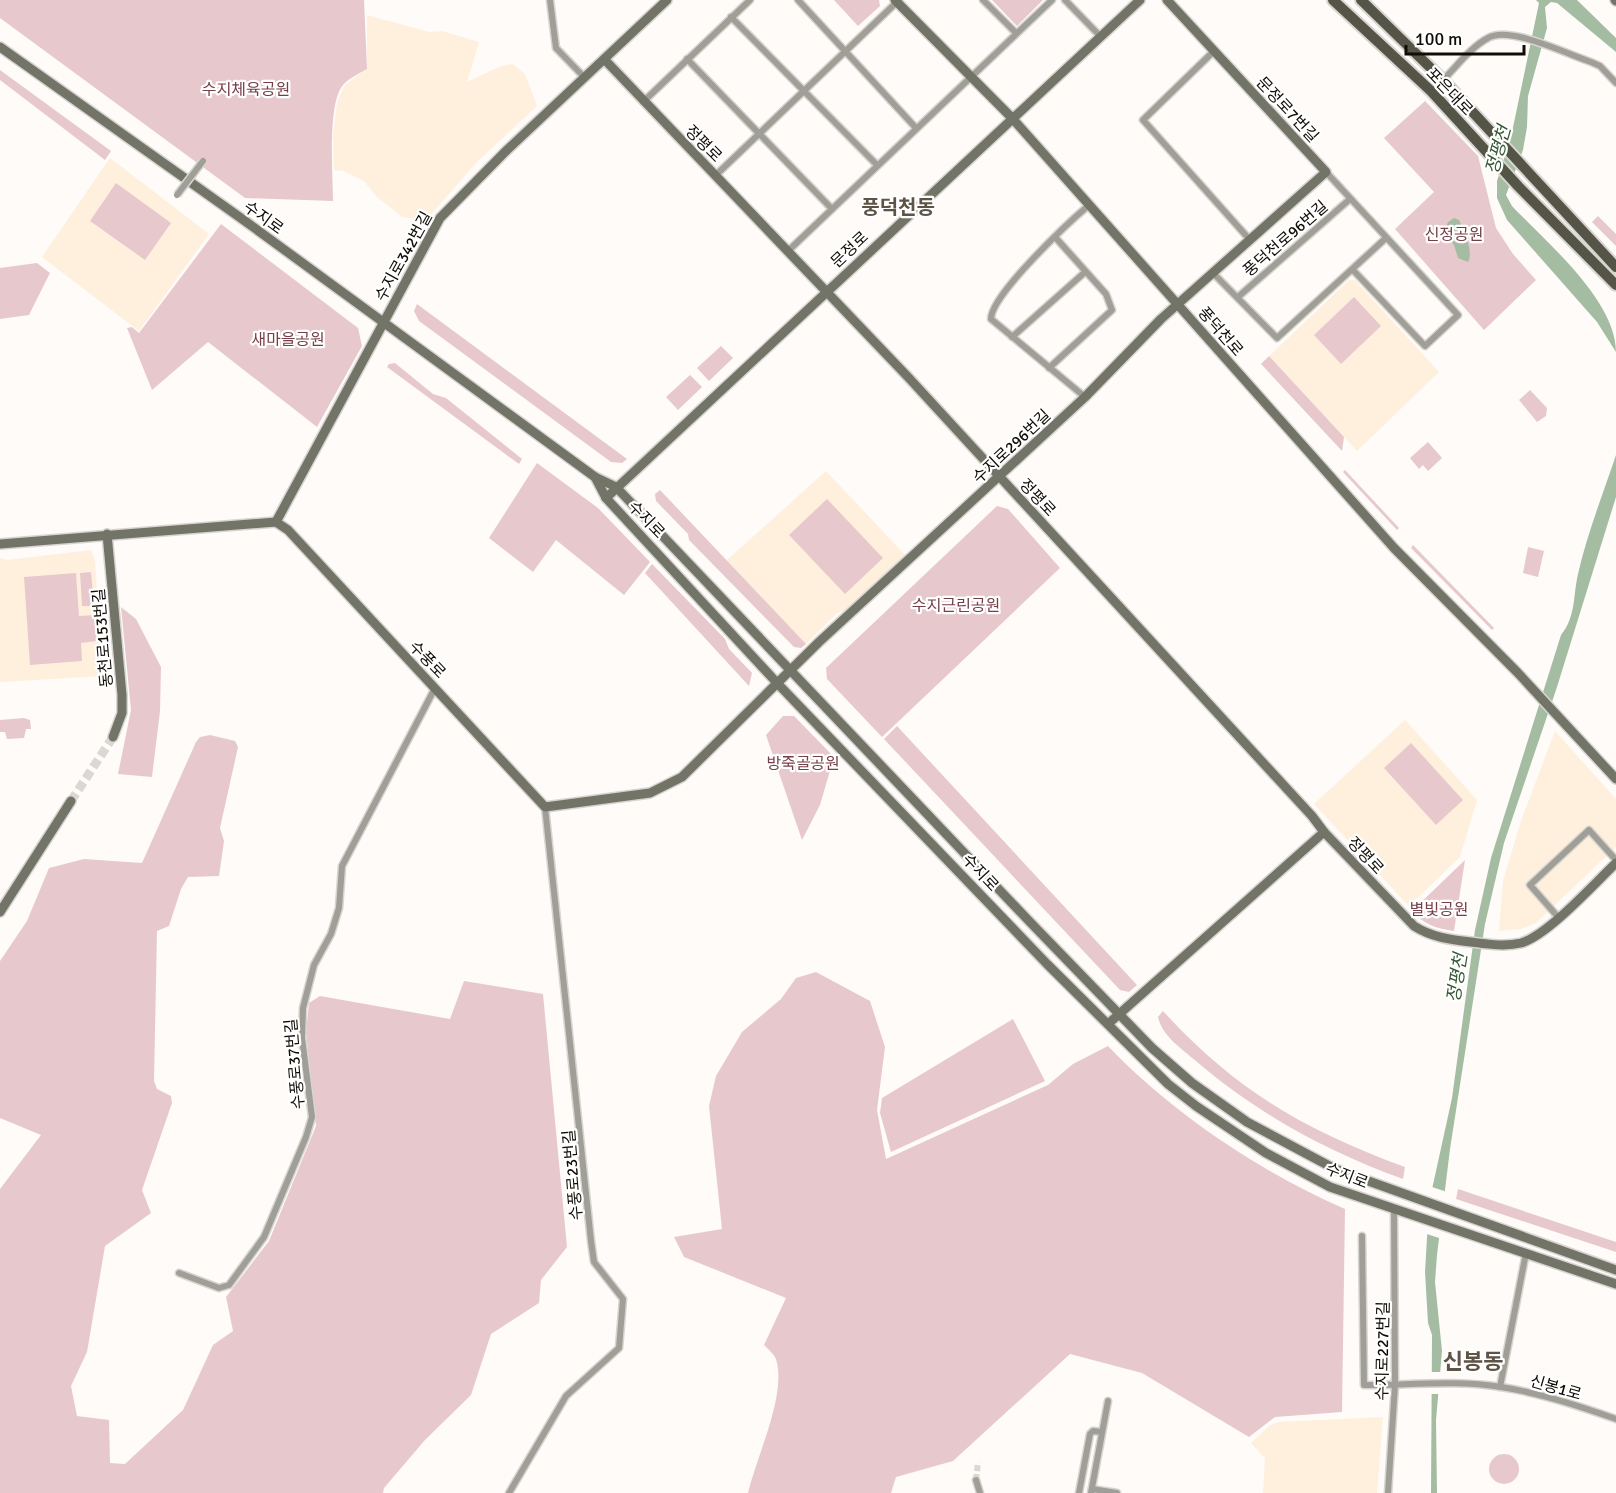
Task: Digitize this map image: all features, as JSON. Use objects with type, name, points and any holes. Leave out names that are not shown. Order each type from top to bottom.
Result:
[{"type":"main road","name":"포은대로","points":[[1333,0],[1431,91],[1518,186],[1616,285]]},
{"type":"main road","name":"포은대로","points":[[1361,0],[1443,80],[1616,267]]},
{"type":"street","points":[[550,0],[556,48],[585,78]]},
{"type":"street","name":"수지로342번길","points":[[276,522],[445,211],[667,0]]},
{"type":"street","points":[[642,102],[750,0]]},
{"type":"street","points":[[798,0],[916,128]]},
{"type":"street","points":[[983,0],[1016,33]]},
{"type":"street","points":[[788,251],[1052,0]]},
{"type":"street","points":[[1065,0],[1101,37]]},
{"type":"street","name":"문정로","points":[[606,498],[1140,0]]},
{"type":"street","name":"문정로7번길","points":[[1167,0],[1386,238]]},
{"type":"street","points":[[716,176],[847,53],[897,1]]},
{"type":"street","name":"풍덕천로","points":[[897,1],[1012,118],[1394,548],[1526,681],[1616,778]]},
{"type":"street","points":[[731,17],[877,165]]},
{"type":"street","points":[[1443,80],[1489,36],[1512,34],[1600,66],[1616,83]]},
{"type":"street","name":"수지로","points":[[0,47],[245,221],[595,477],[616,487],[1152,1048],[1192,1083],[1247,1122],[1335,1169],[1536,1239],[1616,1270]]},
{"type":"street","points":[[1214,51],[1143,120],[1250,240]]},
{"type":"street","points":[[687,59],[832,209]]},
{"type":"street","name":"정평로","points":[[605,60],[642,102],[908,377],[1408,922],[1420,930],[1455,941],[1514,944],[1534,938],[1558,917]]},
{"type":"street","points":[[177,195],[202,161]]},
{"type":"street","name":"수지로296번길","points":[[791,672],[819,642],[1085,397],[1177,304],[1326,172]]},
{"type":"street","name":"풍덕천로96번길","points":[[1238,297],[1350,199]]},
{"type":"street","points":[[1085,397],[993,323],[991,314],[1033,258],[1088,206]]},
{"type":"street","points":[[1049,368],[1112,310],[1106,294],[1084,273],[1055,237]]},
{"type":"street","points":[[1353,270],[1425,346],[1458,315],[1386,238]]},
{"type":"street","name":"풍덕천로96번길","points":[[1213,273],[1277,338],[1386,238]]},
{"type":"street","points":[[1012,337],[1084,273]]},
{"type":"street","name":"수지로","points":[[595,477],[606,498],[778,684],[1168,1084],[1266,1153],[1330,1187],[1526,1253]]},
{"type":"street","points":[[0,544],[276,522]]},
{"type":"street","name":"수풍로","points":[[276,522],[288,530],[545,807]]},
{"type":"street","name":"동천로153번길","points":[[107,534],[122,694],[122,713],[113,737]]},
{"type":"street","points":[[545,807],[636,796],[660,790],[693,767],[791,672]]},
{"type":"street","name":"수풍로37번길","points":[[179,1274],[219,1288],[229,1285],[264,1237],[312,1117],[302,1038],[303,1008],[314,965],[331,934],[339,908],[342,866],[435,688]]},
{"type":"street","points":[[0,912],[71,801]]},
{"type":"street","name":"수풍로23번길","points":[[509,1493],[566,1396],[619,1348],[622,1335],[623,1299],[594,1262],[591,1242],[580,1116],[545,807]]},
{"type":"street","points":[[1589,830],[1616,861],[1558,917],[1530,885],[1589,830]]},
{"type":"street","points":[[1108,1024],[1324,832]]},
{"type":"street","name":"수지로227번길","points":[[1388,1493],[1395,1385],[1394,1208]]},
{"type":"street","points":[[1362,1236],[1364,1385],[1395,1385]]},
{"type":"street","points":[[1500,1387],[1526,1253],[1616,1284]]},
{"type":"street","name":"신봉1로","points":[[1395,1385],[1453,1384],[1500,1387],[1530,1393],[1616,1419]]},
{"type":"street","points":[[1108,1401],[1092,1491],[1117,1493]]},
{"type":"street","points":[[1079,1493],[1090,1434],[1093,1431],[1102,1432]]},
{"type":"street","points":[[976,1480],[980,1493]]},
{"type":"shaded area","name":"정평천","points":[[1536,0],[1577,0],[1616,38],[1616,52],[1557,3],[1551,2],[1545,7],[1547,28],[1528,96],[1527,127],[1523,150],[1506,195],[1512,206],[1560,254],[1592,292],[1605,312],[1613,332],[1616,352],[1597,322],[1507,220],[1497,198],[1497,181],[1511,137],[1539,3]]},
{"type":"shaded area","points":[[367,15],[429,32],[442,31],[479,42],[467,82],[501,66],[513,64],[525,74],[537,106],[477,162],[426,220],[402,217],[377,197],[364,181],[344,171],[334,170],[333,135],[337,103],[344,86],[367,68]]},
{"type":"shaded area","points":[[110,158],[209,234],[139,331],[42,257]]},
{"type":"shaded area","points":[[1454,218],[1459,220],[1468,241],[1470,257],[1468,262],[1458,258],[1454,245],[1444,232],[1448,222]]},
{"type":"shaded area","points":[[1349,280],[1355,280],[1439,372],[1357,451],[1269,356]]},
{"type":"shaded area","name":"정평천","points":[[1616,455],[1616,497],[1557,687],[1504,843],[1485,924],[1450,1149],[1437,1255],[1435,1282],[1442,1351],[1436,1420],[1437,1493],[1431,1493],[1432,1335],[1428,1323],[1425,1272],[1429,1203],[1452,1098],[1475,930],[1491,858],[1561,635],[1572,613],[1582,559]]},
{"type":"shaded area","points":[[826,471],[907,557],[853,606],[836,614],[806,644],[726,561]]},
{"type":"shaded area","points":[[91,550],[95,561],[103,676],[0,682],[0,558],[7,560]]},
{"type":"shaded area","points":[[1405,720],[1477,800],[1460,857],[1409,906],[1314,804]]},
{"type":"shaded area","points":[[1555,731],[1616,799],[1616,847],[1536,923],[1521,929],[1499,931],[1503,881],[1521,821]]},
{"type":"shaded area","points":[[1383,1417],[1377,1493],[1263,1493],[1265,1458],[1251,1443],[1269,1426],[1278,1422]]},
{"type":"green space","name":"수지체육공원","points":[[0,0],[364,0],[367,69],[345,82],[338,94],[333,123],[333,201],[245,198],[0,18]]},
{"type":"green space","points":[[834,0],[879,0],[880,6],[858,26]]},
{"type":"green space","points":[[992,0],[1043,0],[1017,26]]},
{"type":"green space","points":[[0,70],[111,151],[105,160],[0,80]]},
{"type":"green space","name":"신정공원","points":[[1425,101],[1478,156],[1496,228],[1513,254],[1536,280],[1484,330],[1395,229],[1434,192],[1384,138]]},
{"type":"green space","points":[[116,183],[171,223],[145,260],[90,221]]},
{"type":"green space","points":[[1598,216],[1616,234],[1616,246],[1592,222]]},
{"type":"green space","name":"새마을공원","points":[[221,224],[358,328],[362,346],[317,427],[208,342],[152,390],[127,328],[132,327],[139,333]]},
{"type":"green space","points":[[37,263],[50,273],[29,315],[0,319],[0,268]]},
{"type":"green space","points":[[1354,297],[1381,326],[1341,364],[1314,335]]},
{"type":"green space","points":[[417,304],[627,459],[622,463],[611,462],[419,321],[414,311]]},
{"type":"green space","points":[[721,346],[733,358],[709,381],[697,368]]},
{"type":"green space","points":[[1269,356],[1344,437],[1342,451],[1261,364]]},
{"type":"green space","points":[[395,363],[433,394],[446,398],[522,459],[519,464],[387,367]]},
{"type":"green space","points":[[690,375],[702,387],[678,410],[666,397]]},
{"type":"green space","points":[[1530,390],[1547,408],[1546,416],[1537,422],[1519,400]]},
{"type":"green space","points":[[1428,442],[1442,458],[1428,471],[1423,465],[1419,469],[1410,458]]},
{"type":"green space","points":[[537,463],[598,508],[650,562],[624,595],[556,540],[533,572],[489,538]]},
{"type":"green space","points":[[1345,470],[1399,528],[1397,530],[1343,472]]},
{"type":"green space","points":[[660,490],[806,644],[801,648],[794,647],[689,540],[688,534],[656,501],[655,494]]},
{"type":"green space","points":[[827,499],[883,558],[845,594],[789,535]]},
{"type":"green space","name":"수지근린공원","points":[[997,506],[1008,509],[1060,568],[882,737],[827,679],[826,668]]},
{"type":"green space","points":[[1413,545],[1494,628],[1492,630],[1411,548]]},
{"type":"green space","points":[[1528,547],[1544,551],[1538,577],[1523,573]]},
{"type":"green space","points":[[652,564],[725,639],[729,649],[752,673],[749,686],[645,573]]},
{"type":"green space","points":[[91,572],[94,606],[82,606],[80,573]]},
{"type":"green space","points":[[76,573],[79,616],[95,615],[97,641],[81,643],[82,661],[30,665],[24,577]]},
{"type":"green space","points":[[121,607],[136,619],[161,667],[160,711],[152,777],[118,774],[131,710]]},
{"type":"green space","name":"방죽골공원","points":[[783,716],[794,716],[834,757],[820,805],[802,840],[766,735]]},
{"type":"green space","points":[[24,718],[30,720],[31,729],[26,729],[24,738],[7,739],[5,732],[0,732],[0,720]]},
{"type":"green space","points":[[897,726],[1137,985],[1129,992],[1120,990],[884,739]]},
{"type":"green space","points":[[210,735],[235,741],[238,747],[220,828],[224,841],[219,876],[188,877],[181,889],[169,926],[157,931],[154,1081],[157,1089],[171,1096],[172,1103],[142,1190],[151,1213],[105,1246],[87,1352],[71,1386],[77,1416],[109,1420],[110,1463],[125,1464],[183,1410],[213,1345],[233,1331],[226,1297],[269,1241],[316,1126],[306,1032],[309,1003],[320,996],[450,1019],[464,981],[543,994],[567,1247],[541,1280],[539,1303],[491,1334],[471,1395],[425,1440],[384,1488],[383,1493],[0,1493],[0,1189],[41,1135],[0,1118],[0,961],[27,921],[49,868],[84,859],[142,863],[196,742],[200,737]]},
{"type":"green space","points":[[1411,743],[1463,800],[1436,825],[1384,768]]},
{"type":"green space","name":"별빛공원","points":[[1465,860],[1454,931],[1426,923],[1412,911]]},
{"type":"green space","points":[[816,972],[870,1001],[885,1047],[877,1110],[886,1159],[1048,1085],[1073,1064],[1108,1046],[1160,1095],[1219,1139],[1281,1177],[1345,1209],[1342,1412],[1275,1417],[1249,1437],[1142,1373],[1070,1354],[953,1461],[896,1477],[891,1493],[748,1493],[770,1425],[778,1390],[776,1359],[764,1345],[786,1298],[684,1257],[674,1237],[722,1229],[709,1106],[716,1076],[742,1032],[781,999],[796,978]]},
{"type":"green space","points":[[1163,1011],[1190,1039],[1245,1086],[1274,1105],[1335,1138],[1405,1167],[1403,1179],[1320,1143],[1244,1098],[1168,1036],[1158,1017]]},
{"type":"green space","points":[[1013,1019],[1045,1081],[891,1152],[880,1113],[882,1098]]},
{"type":"green space","points":[[1458,1189],[1616,1242],[1616,1252],[1456,1199]]},
{"type":"green space","points":[[1504,1454],[1515,1458],[1519,1469],[1515,1480],[1504,1484],[1493,1480],[1489,1469],[1493,1458]]},
{"type":"pier","points":[[1429,1186],[1447,1192],[1442,1239],[1424,1233]]},
{"type":"pier","points":[[1429,1372],[1444,1372],[1443,1394],[1429,1394]]},
{"type":"tunnel","points":[[71,801],[113,737]]},
{"type":"tunnel","points":[[976,1480],[978,1462]]},
{"type":"district","name":"풍덕천동","points":[[898,207]]},
{"type":"district","name":"신봉동","points":[[1473,1361]]}]
